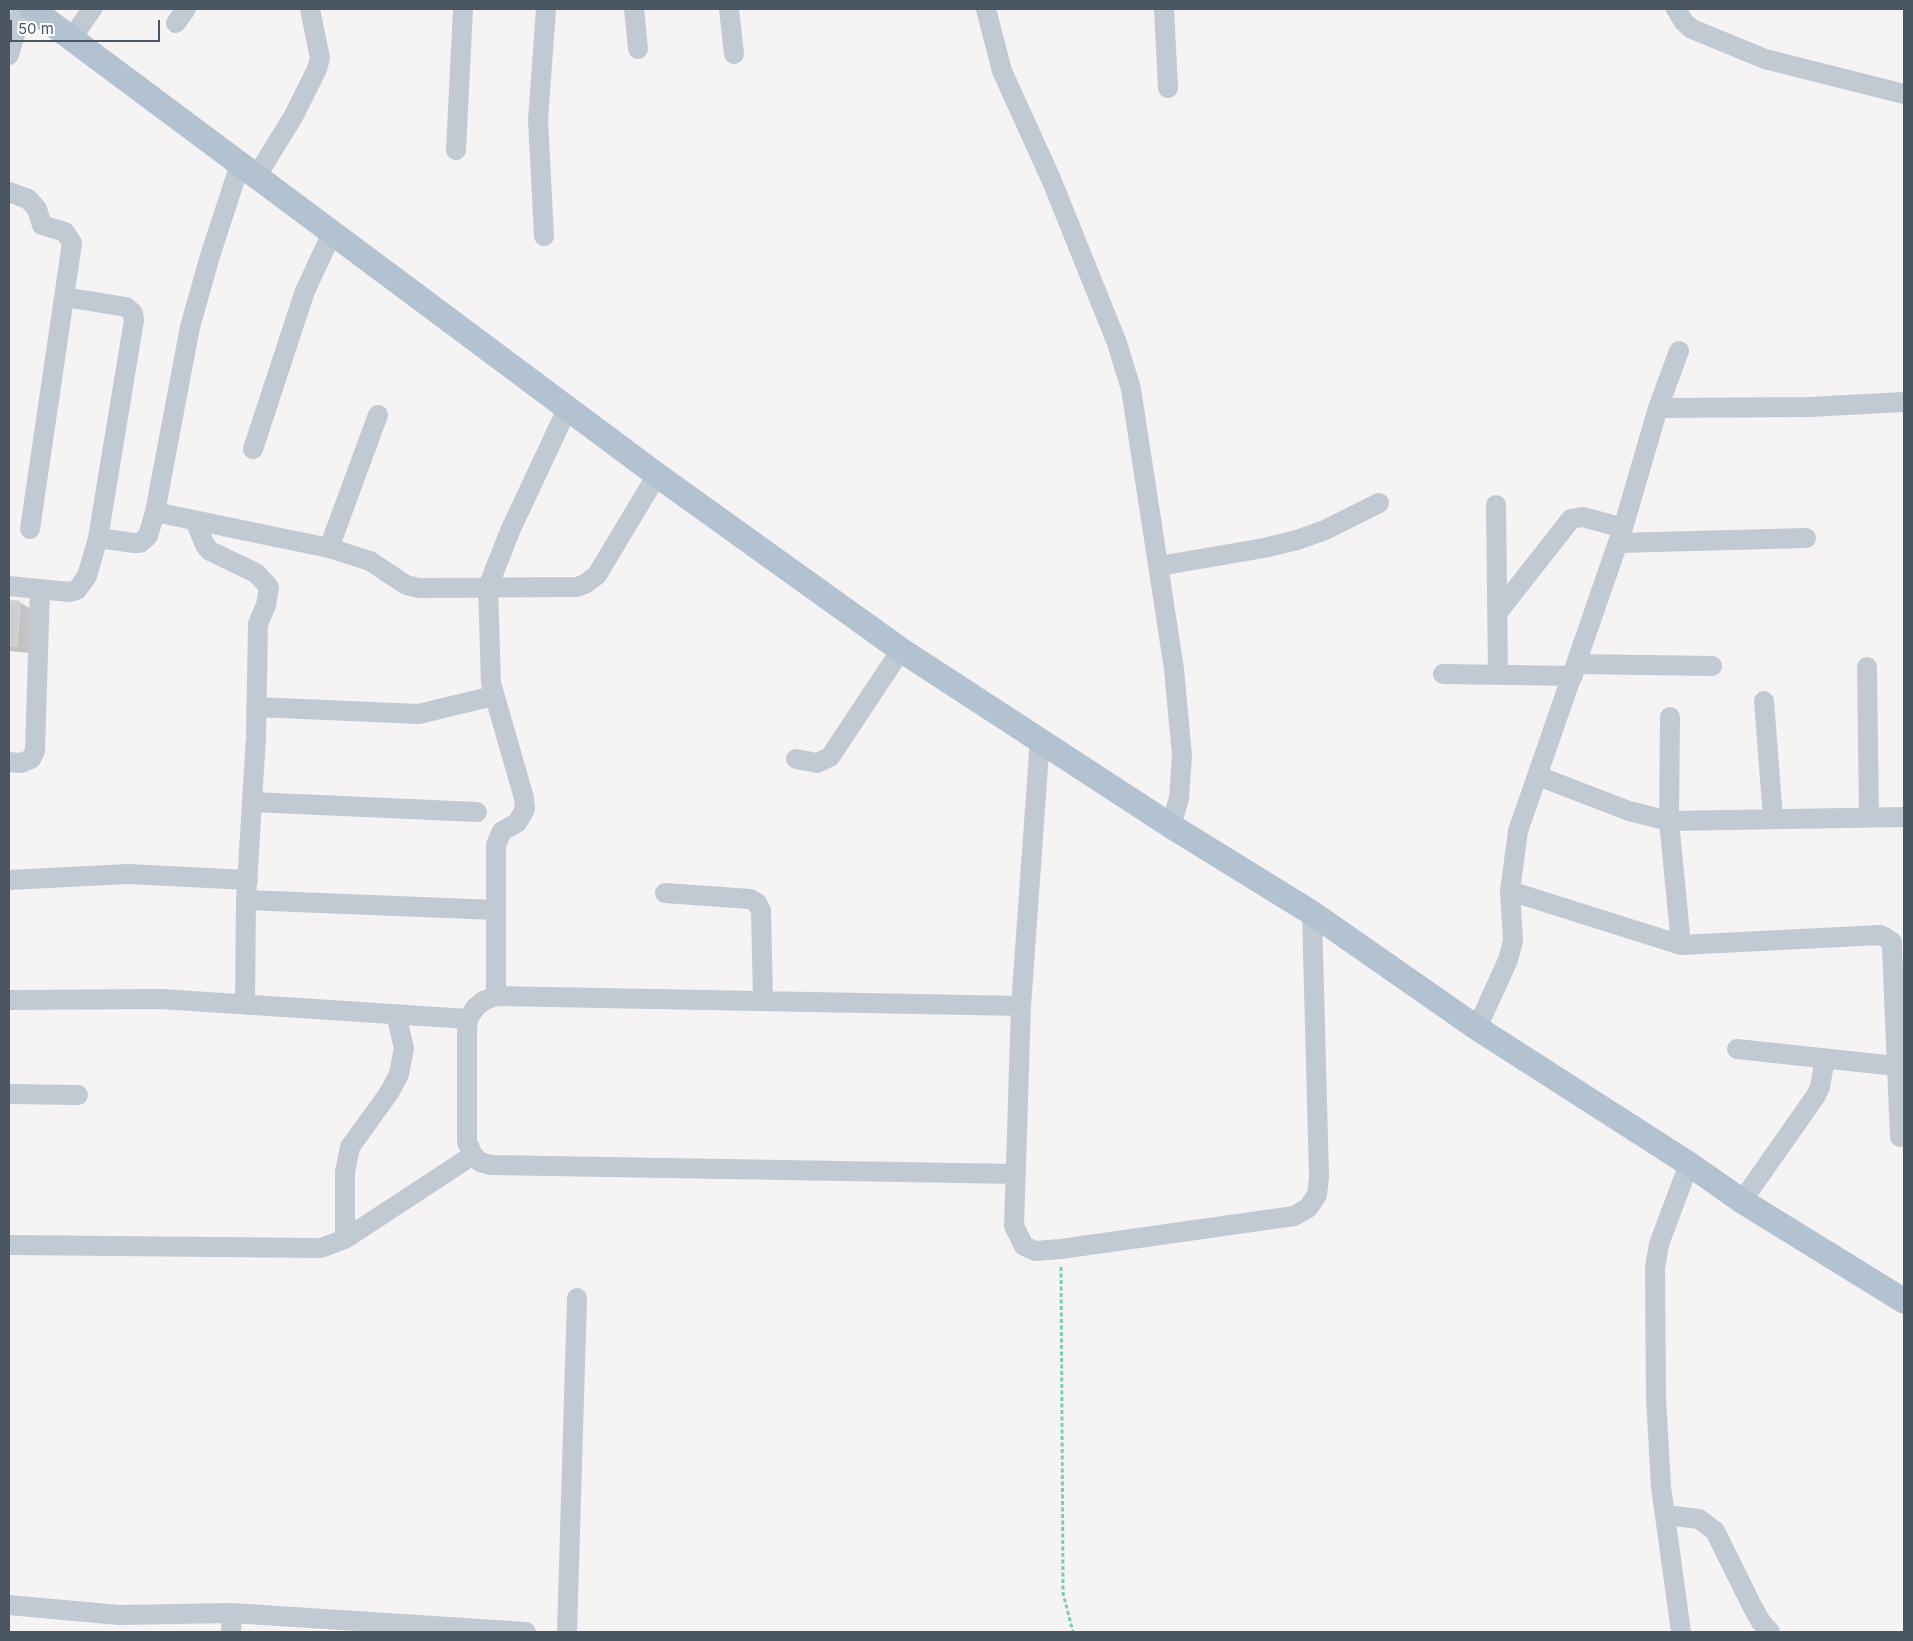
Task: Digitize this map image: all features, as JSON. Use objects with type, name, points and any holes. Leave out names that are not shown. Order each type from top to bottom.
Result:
[{"type":"main road","points":[[32,9],[657,475],[901,650],[1171,826],[1312,913],[1477,1028],[1689,1164],[1742,1201],[1904,1301]]},
{"type":"street","points":[[9,54],[22,9]]},
{"type":"street","points":[[72,38],[92,9]]},
{"type":"street","points":[[98,538],[140,542],[148,536],[155,512],[190,327],[210,256],[248,170],[293,117],[318,69],[320,58],[310,9]]},
{"type":"street","points":[[456,150],[463,9]]},
{"type":"street","points":[[544,236],[538,120],[546,9]]},
{"type":"street","points":[[634,9],[638,49]]},
{"type":"street","points":[[729,9],[734,54]]},
{"type":"street","points":[[986,9],[1002,71],[1051,179],[1126,368],[1174,669],[1182,756],[1179,798],[1171,826]]},
{"type":"street","points":[[1164,9],[1168,88]]},
{"type":"street","points":[[1676,9],[1684,22],[1692,29],[1765,59],[1904,94]]},
{"type":"street","points":[[9,192],[28,199],[37,209],[42,225],[65,232],[70,237],[72,243],[30,529]]},
{"type":"street","points":[[252,449],[305,291],[332,233]]},
{"type":"street","points":[[9,586],[69,592],[77,590],[87,576],[98,538],[134,320],[133,313],[126,307],[64,297]]},
{"type":"street","points":[[1477,1028],[1508,960],[1513,941],[1510,891],[1518,831],[1620,536],[1658,408],[1678,351]]},
{"type":"street","points":[[1658,408],[1809,407],[1904,402]]},
{"type":"street","points":[[496,996],[498,837],[502,831],[517,823],[525,809],[524,798],[493,696],[488,587],[510,531],[568,408]]},
{"type":"street","points":[[329,548],[378,415]]},
{"type":"street","points":[[155,512],[329,548],[370,561],[406,585],[419,588],[576,587],[592,580],[657,475]]},
{"type":"street","points":[[1159,566],[1264,548],[1297,540],[1325,530],[1379,503]]},
{"type":"street","points":[[1496,505],[1498,675]]},
{"type":"street","points":[[1498,612],[1571,520],[1583,517],[1620,536],[1806,538]]},
{"type":"street","points":[[195,521],[205,545],[210,551],[256,573],[269,587],[266,605],[258,624],[252,802],[246,900],[245,1005]]},
{"type":"street","points":[[9,762],[21,762],[30,759],[35,751],[40,590]]},
{"type":"street","points":[[796,758],[817,763],[830,756],[901,650]]},
{"type":"street","points":[[1443,674],[1498,675],[1575,670],[1712,666]]},
{"type":"street","points":[[1867,667],[1869,818]]},
{"type":"street","points":[[256,707],[418,714],[493,696]]},
{"type":"street","points":[[1764,701],[1773,818]]},
{"type":"street","points":[[1670,718],[1669,821],[1681,945]]},
{"type":"street","points":[[1040,739],[1021,1006],[1014,1226],[1018,1238],[1024,1246],[1034,1251],[1061,1249],[1294,1216],[1308,1208],[1317,1195],[1319,1178],[1312,913]]},
{"type":"street","points":[[1538,776],[1629,811],[1669,821],[1904,817]]},
{"type":"street","points":[[252,802],[477,812]]},
{"type":"street","points":[[9,880],[128,874],[248,880]]},
{"type":"street","points":[[1510,891],[1681,945],[1880,935],[1886,938],[1892,942],[1900,1137]]},
{"type":"street","points":[[665,893],[750,899],[757,903],[761,911],[763,999]]},
{"type":"street","points":[[246,900],[496,910]]},
{"type":"street","points":[[1016,1174],[491,1165],[480,1162],[473,1156],[467,1142],[468,1019],[475,1008],[483,1001],[496,996],[763,999],[1021,1006]]},
{"type":"street","points":[[9,1000],[160,999],[468,1019]]},
{"type":"street","points":[[346,1239],[346,1172],[350,1147],[389,1093],[399,1074],[404,1048],[396,1015]]},
{"type":"street","points":[[1736,1049],[1896,1066]]},
{"type":"street","points":[[1742,1201],[1815,1097],[1820,1087],[1825,1058]]},
{"type":"street","points":[[9,1094],[78,1095]]},
{"type":"street","points":[[9,1245],[320,1248],[346,1239],[473,1156]]},
{"type":"street","points":[[1681,1632],[1661,1487],[1656,1398],[1655,1268],[1659,1244],[1689,1164]]},
{"type":"street","points":[[567,1632],[577,1298]]},
{"type":"street","points":[[1666,1515],[1699,1519],[1714,1531],[1752,1606],[1761,1622],[1770,1632]]},
{"type":"street","points":[[9,1605],[119,1616],[231,1623],[526,1632]]},
{"type":"path","points":[[1061,1249],[1063,1593],[1073,1632]]},
{"type":"building","points":[[9,600],[20,601],[17,646],[9,645]]}]
